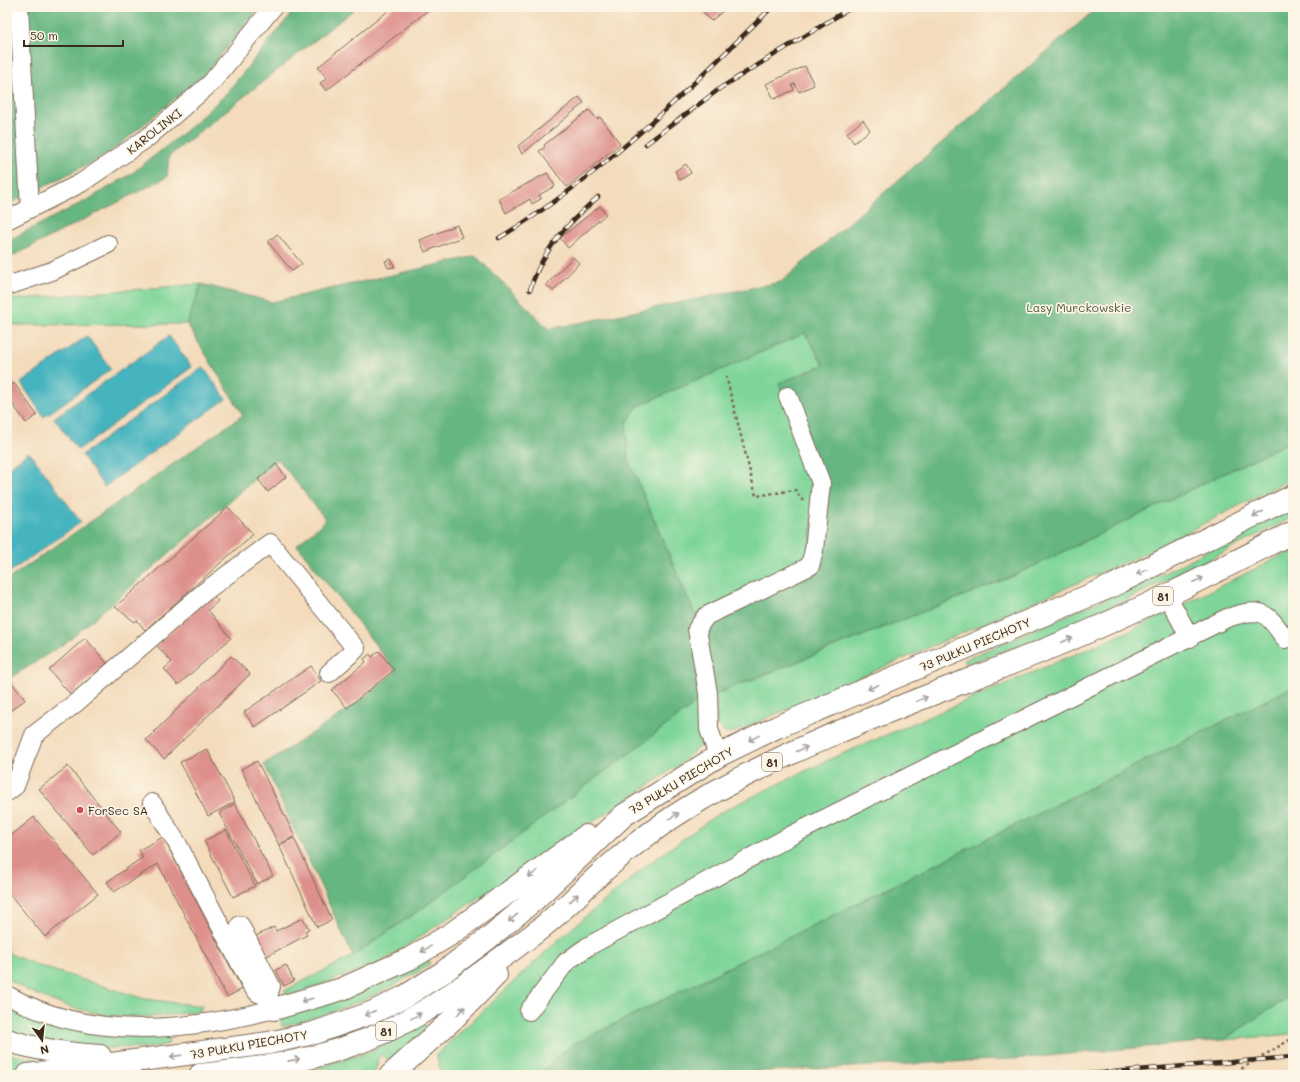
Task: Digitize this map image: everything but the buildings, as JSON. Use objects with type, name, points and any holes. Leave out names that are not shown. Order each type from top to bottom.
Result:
[{"type":"main road","name":"73 PUŁKU PIECHOTY","points":[[139,1060],[230,1049],[314,1033],[346,1023],[404,997],[442,973],[492,936],[533,901],[624,815],[718,756],[777,727],[1112,586],[1293,496]]},
{"type":"main road","name":"73 PUŁKU PIECHOTY","points":[[200,1075],[252,1069],[309,1058],[353,1045],[388,1030],[458,991],[545,925],[615,861],[661,825],[715,791],[817,742],[1051,648],[1167,595],[1293,532]]},
{"type":"main road","points":[[271,1003],[342,989],[410,958],[451,934],[579,840],[624,815]]},
{"type":"main road","points":[[391,1075],[454,1018],[545,925]]},
{"type":"main road","points":[[7,1040],[26,1046],[74,1054],[139,1060]]},
{"type":"main road","points":[[28,1075],[139,1060]]},
{"type":"street","points":[[19,7],[30,208]]},
{"type":"street","name":"KAROLINKI","points":[[7,220],[81,183],[147,138],[211,83],[273,7]]},
{"type":"street","points":[[7,286],[52,271],[108,244]]},
{"type":"street","points":[[718,756],[709,729],[708,693],[697,629],[706,616],[810,566],[821,483],[788,396]]},
{"type":"street","points":[[7,792],[15,786],[34,735],[76,702],[203,593],[270,543],[356,650],[329,672]]},
{"type":"street","points":[[1167,595],[1190,638]]},
{"type":"street","points":[[529,1011],[566,962],[587,947],[792,835],[1190,638],[1227,618],[1254,611],[1271,618],[1285,639]]},
{"type":"street","points":[[152,803],[177,843],[252,986],[258,993],[271,1003]]},
{"type":"street","points":[[240,925],[271,986],[271,1003]]},
{"type":"street","points":[[7,995],[50,1013],[83,1022],[142,1028],[216,1022],[271,1003]]},
{"type":"path","points":[[726,376],[756,496],[795,490],[817,519]]},
{"type":"path","points":[[1231,1075],[1293,1038]]},
{"type":"green space","points":[[7,7],[260,7],[206,73],[108,154],[7,205],[7,173],[9,172],[7,166]]},
{"type":"green space","points":[[297,7],[357,7],[169,156],[167,177],[7,259],[7,241],[91,198],[131,174],[182,134],[224,96]]},
{"type":"green space","name":"Lasy Murckowskie","points":[[1098,7],[1293,7],[1293,440],[1011,577],[700,700],[424,907],[353,956],[264,764],[348,710],[396,671],[297,545],[326,520],[278,459],[67,642],[7,680],[7,580],[243,415],[187,324],[201,284],[272,302],[476,256],[549,329],[781,282]],"holes":[[[805,333],[824,365],[779,383],[816,498],[808,560],[695,615],[628,459],[626,424],[638,406]]]},
{"type":"green space","points":[[201,284],[187,324],[7,325],[7,300]]},
{"type":"green space","points":[[805,333],[824,365],[816,498],[808,560],[695,615],[628,459],[626,424],[638,406]]},
{"type":"green space","points":[[1293,440],[1293,478],[1144,554],[737,731],[726,734],[716,724],[716,694],[1011,577]]},
{"type":"green space","points":[[1293,507],[1293,517],[1185,572],[1048,636],[966,664],[964,660],[1164,573]]},
{"type":"green space","points":[[1293,550],[1293,687],[568,1047],[539,1075],[440,1075],[441,1071],[436,1055],[557,941],[647,865],[719,813],[830,759],[1134,629]]},
{"type":"green space","points":[[1293,687],[1293,994],[1223,1040],[1014,1059],[684,1075],[539,1075],[568,1047]]},
{"type":"green space","points":[[700,700],[704,742],[679,765],[380,963],[289,996],[284,991],[353,956],[424,907]]},
{"type":"green space","points":[[7,950],[10,954],[39,966],[145,999],[202,1006],[200,1011],[164,1016],[124,1017],[89,1012],[55,1002],[22,988],[7,979]]},
{"type":"green space","points":[[427,957],[430,963],[424,968],[375,995],[330,1013],[282,1027],[280,1015]]},
{"type":"green space","points":[[1293,994],[1293,1034],[1223,1040]]},
{"type":"green space","points":[[7,1008],[51,1024],[92,1033],[137,1037],[164,1035],[169,1038],[168,1044],[155,1047],[81,1049],[7,1033]]},
{"type":"green space","points":[[424,1024],[428,1028],[389,1061],[381,1055],[378,1058],[376,1070],[371,1075],[287,1075],[313,1070],[368,1052]]},
{"type":"green space","points":[[7,1052],[18,1056],[62,1062],[7,1070]]},
{"type":"water","points":[[87,336],[111,369],[44,417],[21,383]]},
{"type":"water","points":[[169,336],[192,367],[78,450],[54,418]]},
{"type":"water","points":[[203,367],[226,399],[104,487],[82,455]]},
{"type":"water","points":[[29,452],[81,522],[7,574],[7,469]]},
{"type":"railway","points":[[499,238],[537,214],[608,160],[675,101],[772,7]]},
{"type":"railway","points":[[646,144],[722,87],[852,7]]},
{"type":"railway","points":[[530,290],[541,262],[557,238],[566,227],[598,197]]},
{"type":"railway","points":[[1077,1075],[1293,1057]]},
{"type":"place","name":"ForSec SA","points":[[80,810]]}]
